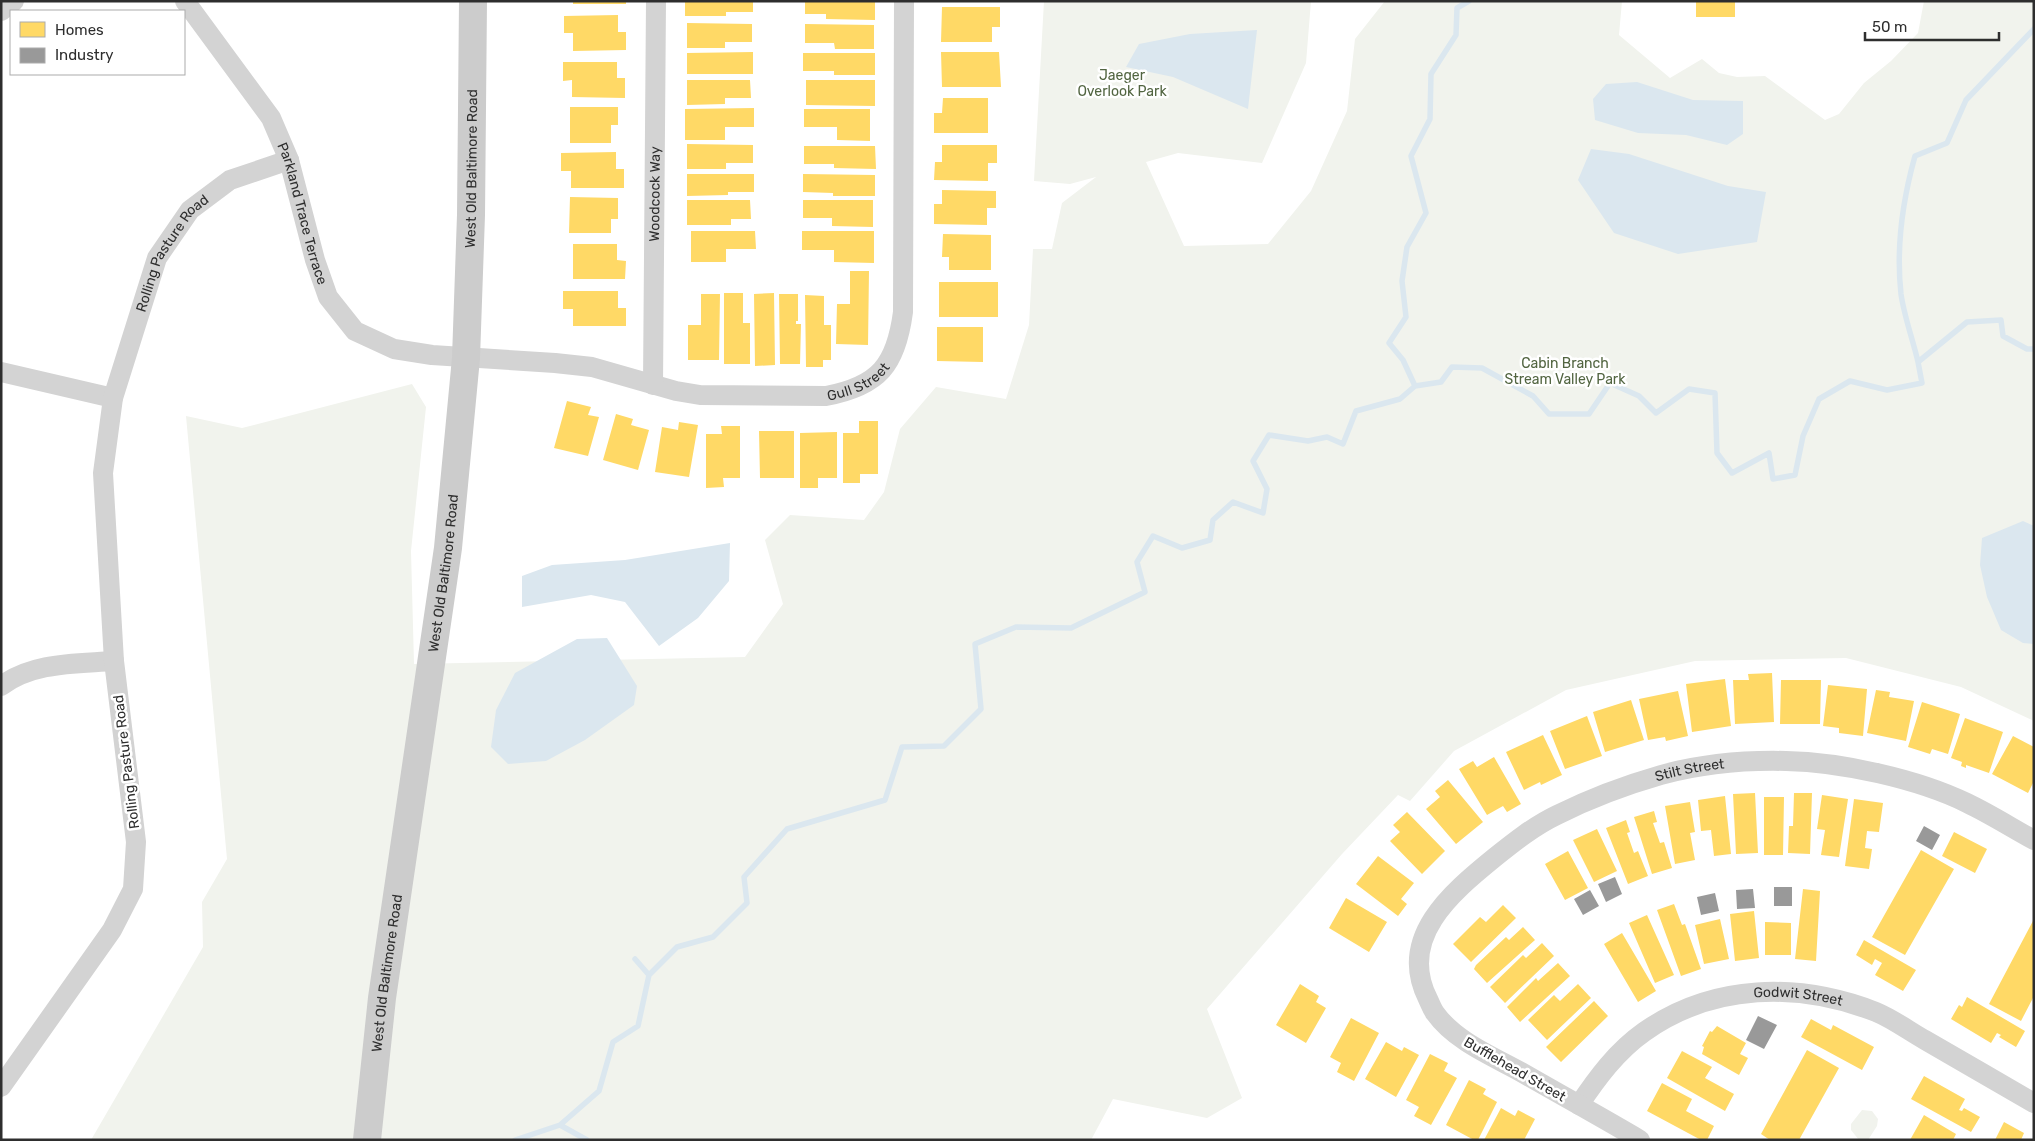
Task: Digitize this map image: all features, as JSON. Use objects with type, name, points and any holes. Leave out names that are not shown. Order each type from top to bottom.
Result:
[{"type":"street","points":[[1,11],[14,1]]},
{"type":"street","name":"Parkland Trace Terrace","points":[[185,1],[271,118],[289,160],[315,260],[328,297],[355,331],[394,349],[466,358]]},
{"type":"street","name":"West Old Baltimore Road","points":[[367,1140],[382,998],[448,548],[466,358],[472,167],[473,1]]},
{"type":"street","name":"Woodcock Way","points":[[653,385],[656,1]]},
{"type":"street","name":"Gull Street","points":[[466,358],[555,363],[592,368],[700,396],[826,396],[847,392],[879,374],[890,361],[900,330],[902,312],[904,1]]},
{"type":"street","name":"Rolling Pasture Road","points":[[1,1087],[112,930],[133,889],[136,842],[114,661],[103,473],[113,398],[157,258],[190,210],[230,180],[289,160]]},
{"type":"street","points":[[1,372],[113,398]]},
{"type":"street","points":[[1,686],[13,677],[42,667],[114,661]]},
{"type":"street","name":"Stilt Street","points":[[1418,971],[1419,952],[1423,937],[1444,903],[1482,868],[1519,838],[1555,816],[1590,800],[1660,776],[1704,766],[1745,761],[1788,761],[1868,770],[1925,787],[1965,802],[2034,840]]},
{"type":"street","name":"Bufflehead Street","points":[[1418,971],[1421,986],[1434,1012],[1461,1038],[1640,1140]]},
{"type":"street","name":"Godwit Street","points":[[1579,1105],[1606,1068],[1644,1032],[1676,1014],[1711,1000],[1746,992],[1781,991],[1810,994],[1841,1001],[1877,1013],[2034,1103]]},
{"type":"green space","name":"Cabin Branch Stream Valley Park","points":[[1044,1],[1311,1],[1306,63],[1262,163],[1178,153],[1146,162],[1184,246],[1268,244],[1311,191],[1347,111],[1355,39],[1385,1],[1622,1],[1619,35],[1670,78],[1702,59],[1719,73],[1737,77],[1765,76],[1825,120],[1839,114],[1864,83],[1891,61],[1918,33],[1924,1],[2034,1],[2034,721],[1961,687],[1846,658],[1695,661],[1566,690],[1454,751],[1410,801],[1398,795],[1342,854],[1207,1009],[1242,1098],[1207,1118],[1113,1099],[1091,1140],[91,1140],[203,947],[202,902],[227,859],[186,416],[242,428],[412,384],[426,407],[411,551],[414,664],[745,657],[783,604],[765,540],[790,515],[864,520],[884,492],[900,429],[936,387],[1006,399],[1029,325],[1033,249],[1052,249],[1062,203],[1096,177],[1070,184],[1034,181]]},
{"type":"green space","points":[[1862,1110],[1872,1111],[1878,1119],[1877,1126],[1868,1140],[1859,1140],[1851,1130],[1851,1124]]},
{"type":"shaded area","points":[[1257,30],[1248,109],[1173,77],[1126,67],[1139,44],[1190,34]]},
{"type":"shaded area","points":[[1637,82],[1693,100],[1743,101],[1743,134],[1727,145],[1686,135],[1638,133],[1595,120],[1593,99],[1606,84]]},
{"type":"shaded area","points":[[1591,149],[1629,154],[1728,186],[1766,192],[1757,242],[1678,254],[1614,233],[1578,180]]},
{"type":"shaded area","points":[[2023,521],[2034,526],[2034,644],[2023,643],[2001,630],[1987,597],[1980,565],[1982,538]]},
{"type":"shaded area","points":[[730,543],[729,581],[698,618],[659,646],[625,602],[591,595],[522,607],[522,576],[552,565],[625,560]]},
{"type":"shaded area","points":[[607,638],[637,686],[634,705],[585,740],[546,761],[508,764],[491,747],[496,710],[515,673],[577,639]]},
{"type":"building: Homes","points":[[573,1],[626,1],[626,4],[573,4]]},
{"type":"building: Homes","points":[[685,1],[753,1],[753,12],[726,12],[726,16],[685,16]]},
{"type":"building: Homes","points":[[805,1],[875,1],[875,20],[826,19],[826,14],[805,14]]},
{"type":"building: Homes","points":[[1696,1],[1735,1],[1735,17],[1696,17]]},
{"type":"building: Homes","points":[[942,7],[1000,7],[1000,27],[992,27],[992,42],[941,42]]},
{"type":"building: Homes","points":[[618,15],[618,32],[626,32],[626,50],[573,51],[573,33],[564,33],[564,16]]},
{"type":"building: Homes","points":[[687,23],[752,24],[752,42],[725,42],[725,48],[687,48]]},
{"type":"building: Homes","points":[[805,24],[874,25],[874,49],[835,49],[834,43],[805,43]]},
{"type":"building: Homes","points":[[753,52],[753,74],[687,74],[687,53]]},
{"type":"building: Homes","points":[[941,52],[999,52],[1001,87],[942,87]]},
{"type":"building: Homes","points":[[803,53],[875,53],[875,75],[834,75],[834,71],[803,71]]},
{"type":"building: Homes","points":[[563,62],[617,62],[617,78],[625,78],[625,98],[572,97],[572,80],[563,81]]},
{"type":"building: Homes","points":[[687,80],[750,80],[751,98],[725,98],[725,104],[687,105]]},
{"type":"building: Homes","points":[[806,80],[875,80],[875,106],[806,105]]},
{"type":"building: Homes","points":[[943,98],[988,98],[988,133],[934,133],[934,113],[942,113]]},
{"type":"building: Homes","points":[[570,107],[618,107],[618,125],[611,125],[611,143],[570,143]]},
{"type":"building: Homes","points":[[754,108],[754,127],[725,127],[725,140],[685,140],[685,109]]},
{"type":"building: Homes","points":[[804,109],[870,109],[870,141],[837,140],[837,127],[804,127]]},
{"type":"building: Homes","points":[[687,144],[753,145],[753,163],[726,163],[726,169],[687,169]]},
{"type":"building: Homes","points":[[942,145],[997,145],[997,163],[988,163],[988,181],[934,180],[935,162],[942,162]]},
{"type":"building: Homes","points":[[804,146],[875,146],[876,169],[834,168],[834,164],[804,164]]},
{"type":"building: Homes","points":[[616,152],[616,169],[624,169],[624,188],[571,188],[571,171],[561,171],[561,153]]},
{"type":"building: Homes","points":[[687,174],[754,174],[754,192],[728,192],[728,195],[687,196]]},
{"type":"building: Homes","points":[[803,174],[875,175],[875,196],[833,196],[833,193],[803,192]]},
{"type":"building: Homes","points":[[942,190],[996,191],[996,208],[987,208],[987,225],[934,224],[934,204],[942,204]]},
{"type":"building: Homes","points":[[570,197],[618,198],[618,219],[611,219],[611,233],[569,233]]},
{"type":"building: Homes","points":[[687,200],[750,200],[751,219],[731,219],[731,225],[687,225]]},
{"type":"building: Homes","points":[[803,200],[873,200],[873,227],[832,226],[832,218],[803,218]]},
{"type":"building: Homes","points":[[691,231],[755,231],[756,249],[726,249],[726,262],[691,262]]},
{"type":"building: Homes","points":[[802,231],[874,231],[874,263],[834,262],[834,250],[802,250]]},
{"type":"building: Homes","points":[[943,234],[991,235],[991,270],[949,270],[949,257],[942,257]]},
{"type":"building: Homes","points":[[573,244],[617,244],[617,260],[626,261],[625,279],[573,279]]},
{"type":"building: Homes","points":[[850,271],[869,271],[868,345],[836,344],[837,304],[850,304]]},
{"type":"building: Homes","points":[[939,282],[998,282],[998,317],[939,317]]},
{"type":"building: Homes","points":[[563,291],[618,291],[618,308],[626,308],[626,326],[573,326],[573,309],[563,309]]},
{"type":"building: Homes","points":[[724,293],[743,293],[743,323],[750,323],[750,364],[724,364]]},
{"type":"building: Homes","points":[[774,293],[775,365],[755,366],[754,294]]},
{"type":"building: Homes","points":[[701,294],[720,294],[719,360],[688,360],[688,325],[701,325]]},
{"type":"building: Homes","points":[[779,294],[798,294],[798,321],[796,321],[796,324],[801,324],[800,364],[780,364]]},
{"type":"building: Homes","points":[[805,295],[824,296],[824,325],[831,325],[831,360],[823,360],[823,367],[806,367]]},
{"type":"building: Homes","points":[[937,327],[983,327],[983,362],[937,361]]},
{"type":"building: Homes","points":[[567,401],[591,407],[588,415],[599,417],[588,456],[554,448]]},
{"type":"building: Homes","points":[[616,414],[633,419],[631,425],[649,430],[638,470],[603,460]]},
{"type":"building: Homes","points":[[859,421],[878,421],[878,474],[860,474],[860,483],[843,483],[843,433],[859,433]]},
{"type":"building: Homes","points":[[679,422],[698,425],[689,477],[655,472],[662,427],[678,430]]},
{"type":"building: Homes","points":[[721,426],[740,426],[740,478],[723,478],[724,487],[706,488],[706,434],[722,434]]},
{"type":"building: Homes","points":[[759,431],[794,431],[794,478],[760,478]]},
{"type":"building: Homes","points":[[837,432],[837,478],[818,478],[818,488],[800,488],[800,433]]},
{"type":"building: Homes","points":[[1772,673],[1774,722],[1735,724],[1733,680],[1749,680],[1748,674]]},
{"type":"building: Homes","points":[[1725,679],[1731,726],[1692,732],[1686,684]]},
{"type":"building: Homes","points":[[1781,680],[1821,680],[1820,724],[1780,724]]},
{"type":"building: Homes","points":[[1828,685],[1867,689],[1863,736],[1839,733],[1839,728],[1823,726]]},
{"type":"building: Homes","points":[[1876,690],[1890,692],[1889,697],[1914,701],[1906,741],[1867,733]]},
{"type":"building: Homes","points":[[1678,691],[1688,736],[1666,741],[1665,737],[1648,740],[1639,699]]},
{"type":"building: Homes","points":[[1631,700],[1644,740],[1605,752],[1593,712]]},
{"type":"building: Homes","points":[[1922,702],[1960,714],[1948,754],[1932,749],[1930,754],[1908,747]]},
{"type":"building: Homes","points":[[1587,716],[1602,756],[1565,769],[1550,731]]},
{"type":"building: Homes","points":[[1965,718],[2003,732],[1989,773],[1966,765],[1966,768],[1961,766],[1962,762],[1951,758]]},
{"type":"building: Homes","points":[[1543,735],[1562,775],[1541,785],[1540,782],[1524,790],[1506,752]]},
{"type":"building: Homes","points":[[2013,736],[2034,747],[2034,781],[2028,793],[1992,774]]},
{"type":"building: Homes","points":[[1494,757],[1521,804],[1507,812],[1503,806],[1487,815],[1459,769],[1473,761],[1477,767]]},
{"type":"building: Homes","points":[[1448,780],[1483,822],[1456,844],[1426,809],[1440,797],[1435,791]]},
{"type":"building: Homes","points":[[1755,793],[1758,853],[1736,854],[1733,794]]},
{"type":"building: Homes","points":[[1794,793],[1812,793],[1810,854],[1788,853],[1789,826],[1793,826]]},
{"type":"building: Homes","points":[[1822,795],[1848,799],[1839,857],[1821,855],[1825,830],[1817,829]]},
{"type":"building: Homes","points":[[1725,796],[1731,854],[1714,856],[1711,830],[1701,831],[1698,800]]},
{"type":"building: Homes","points":[[1764,797],[1784,797],[1783,855],[1764,855]]},
{"type":"building: Homes","points":[[1854,799],[1883,803],[1879,832],[1867,831],[1865,848],[1872,849],[1869,869],[1845,866]]},
{"type":"building: Homes","points":[[1690,802],[1695,832],[1690,833],[1695,860],[1675,864],[1665,806]]},
{"type":"building: Homes","points":[[1654,811],[1657,822],[1653,823],[1660,843],[1664,842],[1672,868],[1652,874],[1634,817]]},
{"type":"building: Homes","points":[[1407,812],[1445,851],[1422,874],[1390,841],[1400,832],[1393,825]]},
{"type":"building: Homes","points":[[1626,820],[1630,832],[1627,833],[1634,853],[1638,851],[1648,876],[1628,884],[1606,828]]},
{"type":"building: Homes","points":[[1597,829],[1617,871],[1594,882],[1573,840]]},
{"type":"building: Homes","points":[[1954,832],[1987,849],[1975,873],[1942,856]]},
{"type":"building: Homes","points":[[1921,850],[1954,869],[1905,955],[1872,937]]},
{"type":"building: Homes","points":[[1568,851],[1588,888],[1565,900],[1545,864]]},
{"type":"building: Homes","points":[[1378,856],[1414,883],[1401,899],[1407,904],[1398,916],[1356,884]]},
{"type":"building: Homes","points":[[1803,889],[1820,891],[1816,961],[1795,959]]},
{"type":"building: Homes","points":[[1346,898],[1387,922],[1369,952],[1329,928]]},
{"type":"building: Homes","points":[[1674,904],[1682,925],[1685,924],[1701,969],[1681,976],[1657,910]]},
{"type":"building: Homes","points":[[1503,905],[1516,918],[1471,962],[1453,944],[1480,917],[1486,922]]},
{"type":"building: Homes","points":[[1754,911],[1759,958],[1735,961],[1730,914]]},
{"type":"building: Homes","points":[[1647,915],[1674,975],[1655,983],[1629,923]]},
{"type":"building: Homes","points":[[1720,919],[1729,959],[1704,964],[1695,925]]},
{"type":"building: Homes","points":[[2034,919],[2034,996],[2021,1021],[1989,1004]]},
{"type":"building: Homes","points":[[1765,922],[1791,923],[1791,955],[1765,955]]},
{"type":"building: Homes","points":[[1523,927],[1535,940],[1487,983],[1474,969],[1476,965],[1506,937],[1509,940]]},
{"type":"building: Homes","points":[[1622,933],[1656,991],[1638,1002],[1604,944]]},
{"type":"building: Homes","points":[[1864,940],[1916,970],[1903,991],[1875,975],[1882,963],[1875,959],[1872,965],[1856,955]]},
{"type":"building: Homes","points":[[1542,943],[1554,956],[1505,1003],[1490,987],[1523,955],[1526,958]]},
{"type":"building: Homes","points":[[1558,963],[1570,976],[1520,1022],[1507,1007],[1536,978],[1538,981]]},
{"type":"building: Homes","points":[[1300,984],[1319,996],[1316,1002],[1326,1008],[1306,1043],[1276,1025]]},
{"type":"building: Homes","points":[[1578,984],[1591,998],[1547,1040],[1528,1020],[1554,995],[1560,1001]]},
{"type":"building: Homes","points":[[1967,997],[2025,1031],[2016,1047],[1999,1037],[2001,1035],[1997,1033],[1991,1043],[1951,1019],[1959,1005],[1962,1007]]},
{"type":"building: Homes","points":[[1594,1001],[1608,1016],[1561,1062],[1546,1047]]},
{"type":"building: Homes","points":[[1351,1018],[1379,1033],[1354,1081],[1337,1072],[1341,1063],[1330,1057]]},
{"type":"building: Homes","points":[[1811,1019],[1831,1030],[1833,1025],[1874,1047],[1862,1070],[1801,1037]]},
{"type":"building: Homes","points":[[1717,1026],[1746,1043],[1740,1054],[1748,1058],[1739,1075],[1702,1054],[1704,1047],[1702,1046],[1710,1031],[1712,1032]]},
{"type":"building: Homes","points":[[1386,1042],[1402,1051],[1404,1047],[1419,1055],[1396,1097],[1365,1079]]},
{"type":"building: Homes","points":[[1807,1050],[1839,1068],[1799,1140],[1770,1140],[1761,1134]]},
{"type":"building: Homes","points":[[1682,1051],[1712,1067],[1705,1078],[1734,1094],[1725,1111],[1667,1078]]},
{"type":"building: Homes","points":[[1430,1054],[1448,1063],[1444,1071],[1457,1078],[1431,1125],[1414,1116],[1419,1107],[1406,1100]]},
{"type":"building: Homes","points":[[1924,1076],[1965,1099],[1959,1110],[1962,1111],[1964,1108],[1980,1117],[1971,1132],[1911,1099]]},
{"type":"building: Homes","points":[[1469,1080],[1486,1089],[1483,1094],[1497,1102],[1478,1140],[1474,1140],[1446,1125]]},
{"type":"building: Homes","points":[[1662,1083],[1692,1099],[1686,1111],[1714,1126],[1707,1140],[1701,1140],[1647,1111]]},
{"type":"building: Homes","points":[[1501,1108],[1515,1116],[1518,1110],[1535,1119],[1524,1140],[1484,1140]]},
{"type":"building: Homes","points":[[1924,1115],[1956,1134],[1953,1140],[1910,1140]]},
{"type":"building: Homes","points":[[2004,1122],[2024,1133],[2021,1140],[1995,1140]]},
{"type":"building: Industry","points":[[1924,826],[1940,835],[1932,850],[1916,841]]},
{"type":"building: Industry","points":[[1615,877],[1622,894],[1606,902],[1598,884]]},
{"type":"building: Industry","points":[[1774,887],[1792,887],[1792,906],[1774,906]]},
{"type":"building: Industry","points":[[1753,889],[1755,908],[1737,909],[1736,890]]},
{"type":"building: Industry","points":[[1590,890],[1599,906],[1583,915],[1574,899]]},
{"type":"building: Industry","points":[[1715,893],[1719,911],[1701,915],[1697,897]]},
{"type":"building: Industry","points":[[1758,1016],[1777,1025],[1764,1049],[1746,1040]]},
{"type":"waterway","points":[[515,1140],[560,1125],[599,1091],[613,1042],[638,1026],[649,975],[677,947],[713,937],[747,903],[744,877],[787,829],[885,800],[902,747],[944,746],[981,709],[975,644],[1016,627],[1071,628],[1145,592],[1137,562],[1153,536],[1182,548],[1210,540],[1213,520],[1233,502],[1263,513],[1267,489],[1253,461],[1269,435],[1308,441],[1327,437],[1343,444],[1356,411],[1400,399],[1415,386],[1403,360],[1389,343],[1406,317],[1402,281],[1407,247],[1426,213],[1411,156],[1430,119],[1431,74],[1456,35],[1457,8],[1469,1]]},
{"type":"waterway","points":[[1918,362],[1902,302],[1899,259],[1904,207],[1915,156],[1947,143],[1966,100],[2034,29]]},
{"type":"waterway","points":[[1415,386],[1441,382],[1452,367],[1482,368],[1533,396],[1549,414],[1589,414],[1610,383],[1639,396],[1656,413],[1689,389],[1715,393],[1717,453],[1732,473],[1769,453],[1773,479],[1795,475],[1803,436],[1819,399],[1850,381],[1887,390],[1922,383],[1918,362],[1967,322],[2001,320],[2003,336],[2027,349],[2034,349]]},
{"type":"waterway","points":[[635,959],[649,975]]},
{"type":"waterway","points":[[560,1125],[587,1140]]},
{"type":"park label","name":"Jaeger Overlook Park","points":[[1122,84]]}]
